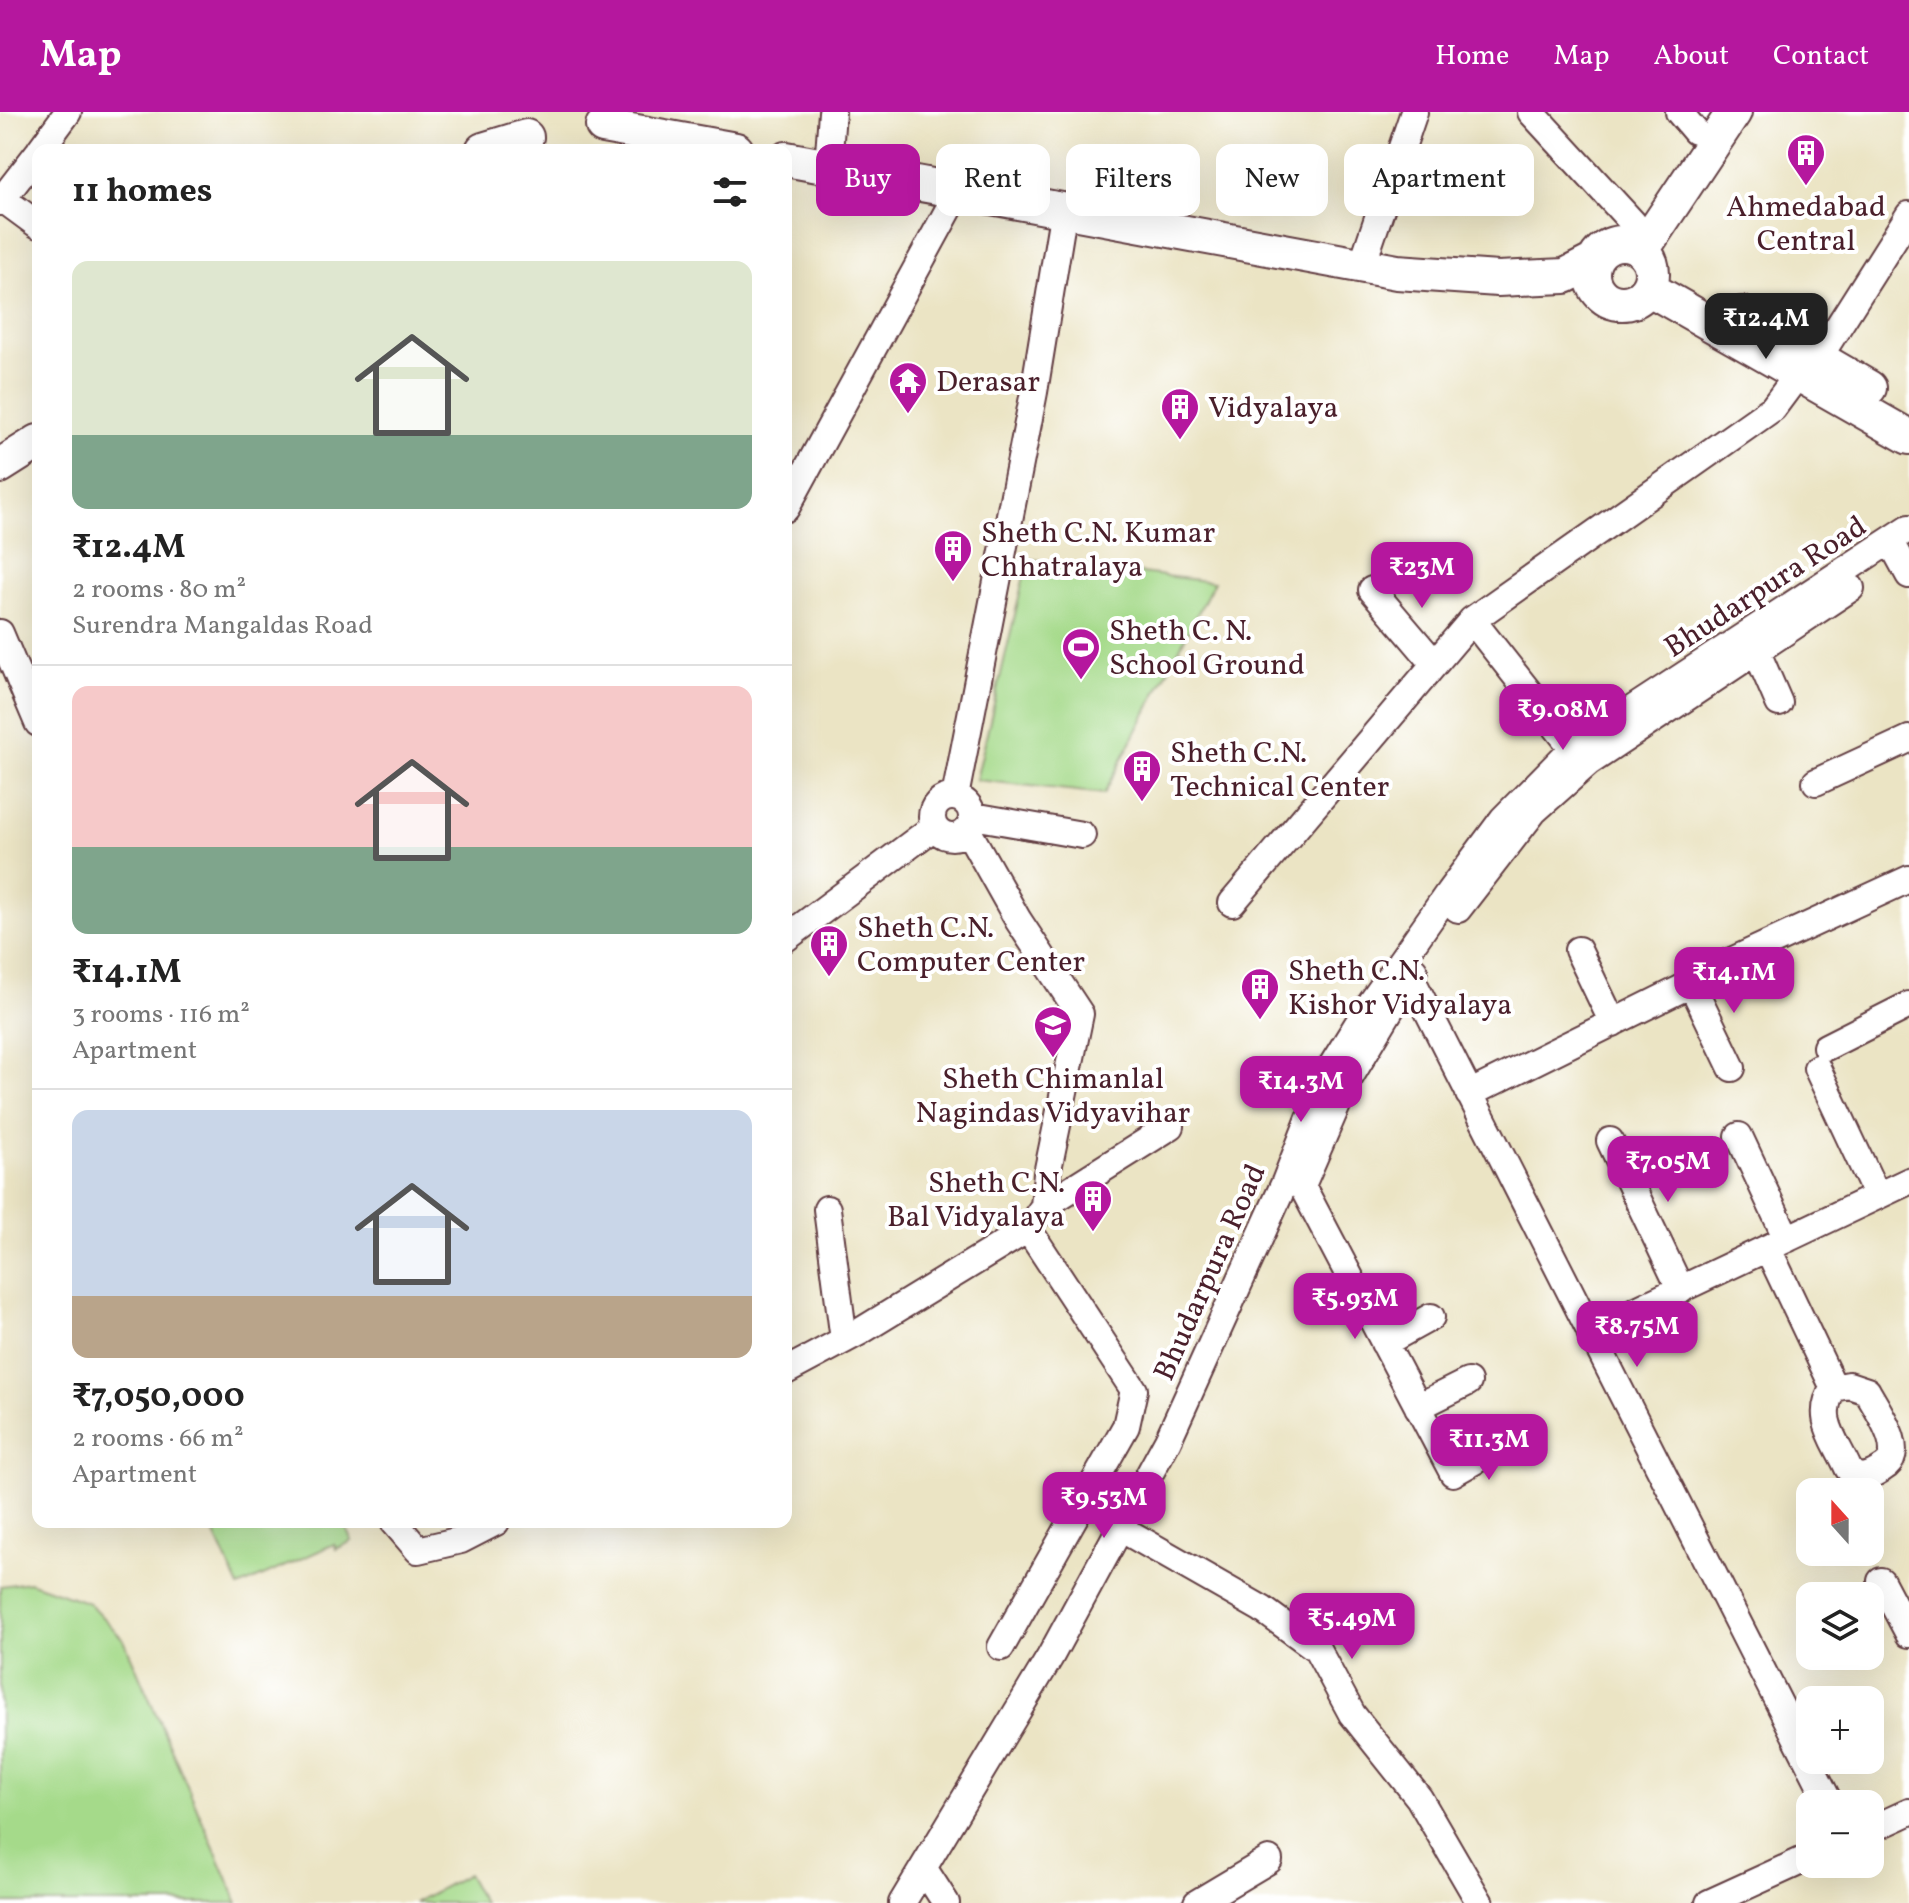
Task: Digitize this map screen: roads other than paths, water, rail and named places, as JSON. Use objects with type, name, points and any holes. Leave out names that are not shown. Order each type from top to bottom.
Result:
[{"type":"main road","points":[[1000,216],[1395,288],[1498,295],[1566,292],[1626,259],[1734,112]]},
{"type":"main road","points":[[1626,259],[1694,118]]},
{"type":"main road","points":[[494,144],[527,126]]},
{"type":"main road","points":[[600,133],[625,144]]},
{"type":"main road","points":[[600,133],[688,144]]},
{"type":"main road","points":[[792,160],[816,165]]},
{"type":"main road","points":[[792,178],[936,204]]},
{"type":"main road","points":[[920,184],[1397,272],[1498,279],[1565,276],[1626,259],[1809,365],[1909,412]]},
{"type":"main road","points":[[1809,365],[1909,437]]},
{"type":"main road","points":[[0,446],[32,427]]},
{"type":"main road","points":[[0,466],[32,446]]},
{"type":"street","points":[[45,144],[68,112]]},
{"type":"street","points":[[830,144],[832,112]]},
{"type":"street","points":[[1362,265],[1414,112]]},
{"type":"street","points":[[1531,112],[1626,259]]},
{"type":"street","points":[[32,161],[1,200],[32,221]]},
{"type":"street","points":[[1232,903],[1472,620],[1773,408],[1809,365],[1909,215]]},
{"type":"street","points":[[792,497],[945,216]]},
{"type":"street","points":[[1061,227],[965,814],[954,838],[946,837],[934,827],[932,819],[936,804],[965,814],[1082,835]]},
{"type":"street","name":"Bhudarpura Road","points":[[1580,756],[1756,650],[1903,550]]},
{"type":"street","name":"Bhudarpura Road","points":[[902,1903],[931,1889],[1070,1655],[1221,1343],[1295,1181],[1406,968],[1580,756],[1903,550]]},
{"type":"street","points":[[1372,590],[1434,663]]},
{"type":"street","points":[[1472,620],[1580,756]]},
{"type":"street","points":[[0,633],[32,709]]},
{"type":"street","points":[[1756,650],[1779,703]]},
{"type":"street","points":[[1816,782],[1909,739]]},
{"type":"street","points":[[965,814],[1018,920],[1080,1014],[1047,1174],[1044,1206]]},
{"type":"street","points":[[792,934],[934,827]]},
{"type":"street","points":[[1727,963],[1909,879]]},
{"type":"street","points":[[1578,950],[1613,1023]]},
{"type":"street","points":[[1406,968],[1823,1790]]},
{"type":"street","points":[[1469,1094],[1698,980],[1732,1068]]},
{"type":"street","points":[[1877,1196],[1821,1057],[1909,1005]]},
{"type":"street","points":[[792,1368],[844,1340],[1028,1229],[1044,1206],[1171,1126]]},
{"type":"street","points":[[1739,1136],[1834,1388]]},
{"type":"street","points":[[1610,1141],[1681,1290]]},
{"type":"street","points":[[1295,1181],[1453,1473],[1501,1446]]},
{"type":"street","points":[[1590,1332],[1909,1181]]},
{"type":"street","points":[[827,1209],[844,1340]]},
{"type":"street","points":[[1001,1647],[1126,1426],[1134,1390],[1028,1229]]},
{"type":"street","points":[[1384,1343],[1431,1317]]},
{"type":"street","points":[[1418,1407],[1468,1382]]},
{"type":"street","points":[[399,1528],[418,1550],[461,1540],[484,1528]]},
{"type":"street","points":[[1127,1532],[1262,1609],[1317,1649],[1352,1714],[1419,1798],[1480,1903]]},
{"type":"street","points":[[1881,1581],[1909,1634]]},
{"type":"street","points":[[1884,1824],[1909,1812]]},
{"type":"street","points":[[1197,1903],[1269,1860]]},
{"type":"street","points":[[1709,1903],[1796,1863]]},
{"type":"place","name":"Ahmedabad Central","points":[[1806,187]]},
{"type":"place","name":"Derasar","points":[[908,415]]},
{"type":"place","name":"Vidyalaya","points":[[1180,441]]},
{"type":"place","name":"Sheth C.N. Kumar Chhatralaya","points":[[953,583]]},
{"type":"place","name":"Sheth C. N. School Ground","points":[[1081,681]]},
{"type":"place","name":"Sheth C.N. Technical Center","points":[[1142,803]]},
{"type":"place","name":"Sheth C.N. Computer Center","points":[[829,978]]},
{"type":"place","name":"Sheth C.N. Kishor Vidyalaya","points":[[1260,1021]]},
{"type":"place","name":"Sheth Chimanlal Nagindas Vidyavihar","points":[[1053,1059]]},
{"type":"place","name":"Sheth C.N. Bal Vidyalaya","points":[[1093,1233]]}]
